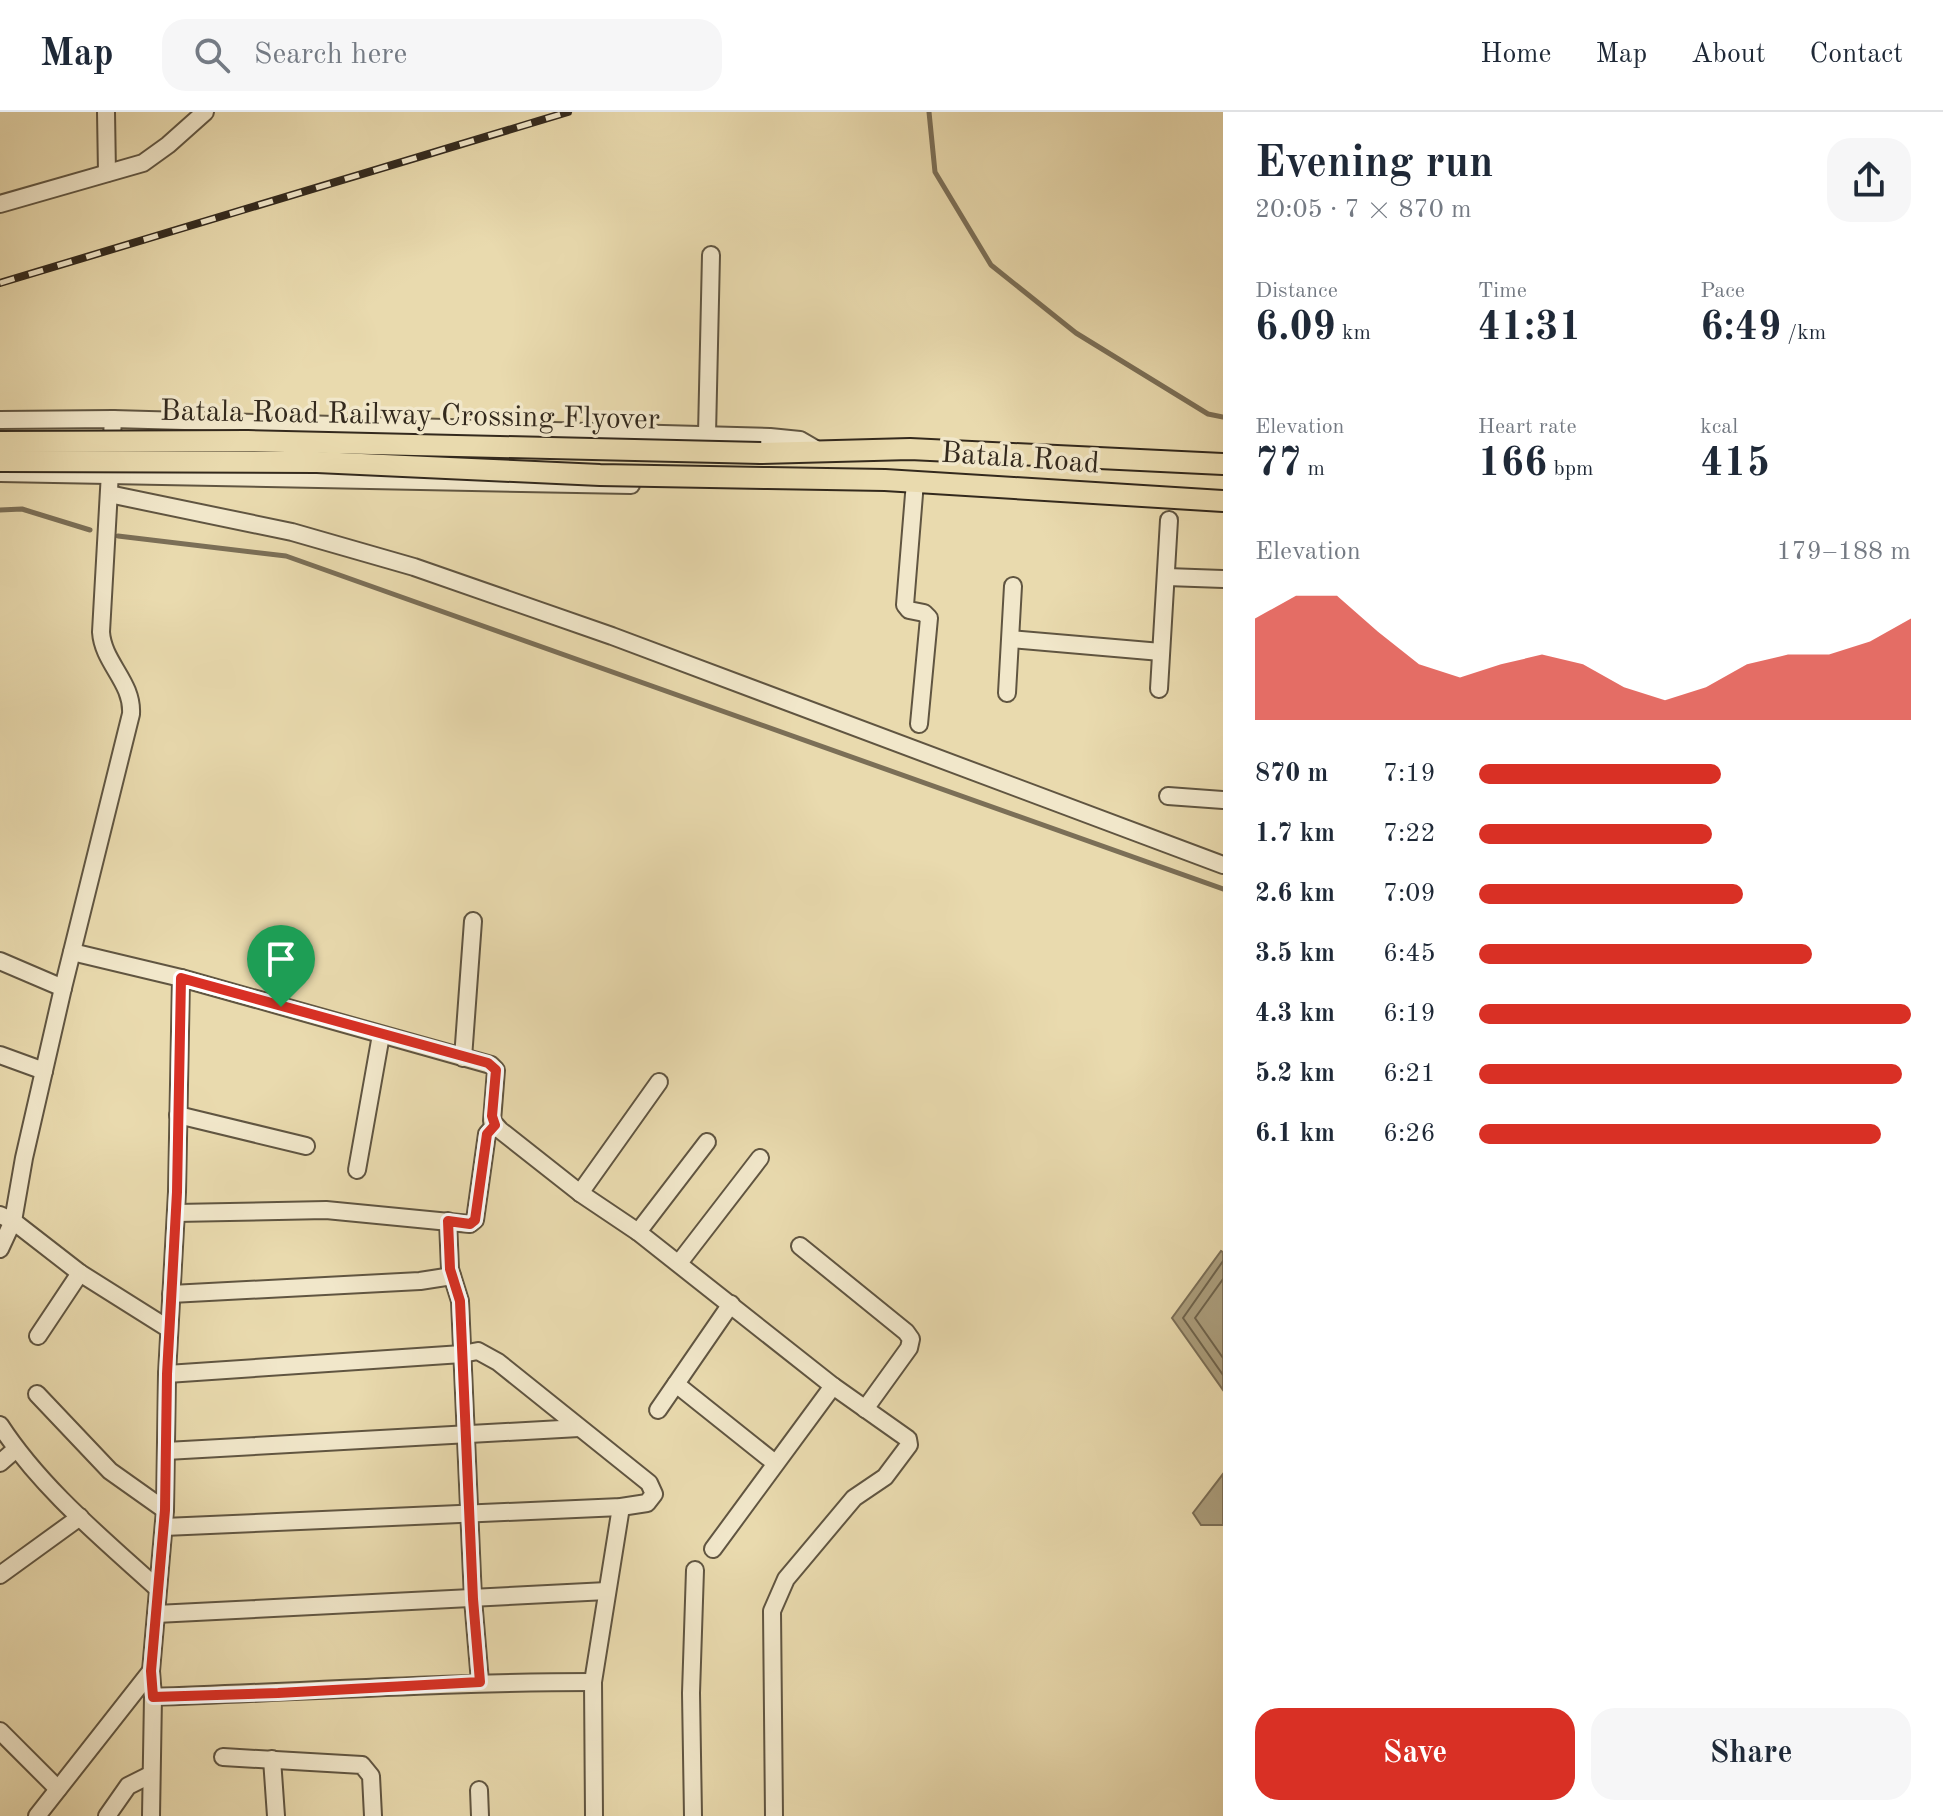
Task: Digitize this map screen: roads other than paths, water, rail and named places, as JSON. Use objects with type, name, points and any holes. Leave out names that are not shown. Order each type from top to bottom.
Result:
[{"type":"main road","name":"Batala Road Railway Crossing Flyover","points":[[0,442],[248,441],[761,453],[819,451]]},
{"type":"main road","name":"Batala Road","points":[[819,451],[910,449],[1223,464]]},
{"type":"main road","name":"Batala Road Railway Crossing Flyover","points":[[0,461],[317,462],[600,475],[813,479]]},
{"type":"main road","name":"Batala Road","points":[[813,479],[915,482],[1223,501]]},
{"type":"street","points":[[106,112],[107,173]]},
{"type":"street","points":[[0,204],[143,163],[155,156],[200,113]]},
{"type":"street","points":[[707,434],[711,255]]},
{"type":"street","points":[[0,1249],[131,714],[129,691],[101,643],[113,419]]},
{"type":"street","points":[[0,420],[113,419],[707,434],[800,440],[819,451]]},
{"type":"street","points":[[0,473],[685,486],[807,486],[813,479]]},
{"type":"street","points":[[915,482],[905,605],[909,610],[924,613],[929,618],[919,724]]},
{"type":"street","points":[[109,494],[292,532],[414,567],[654,651],[1223,865]]},
{"type":"street","points":[[1159,689],[1169,520]]},
{"type":"street","points":[[1167,577],[1223,579]]},
{"type":"street","points":[[1007,693],[1013,586]]},
{"type":"street","points":[[1011,639],[1161,652]]},
{"type":"street","points":[[1168,796],[1223,800]]},
{"type":"street","points":[[463,1058],[473,921]]},
{"type":"street","points":[[72,952],[181,978],[488,1063],[496,1070],[492,1116],[495,1125],[580,1193],[679,1263],[833,1386],[908,1439],[909,1445],[885,1477],[854,1498],[786,1579],[775,1601],[772,1611],[774,1816]]},
{"type":"street","points":[[0,961],[63,988]]},
{"type":"street","points":[[151,1816],[151,1671],[165,1518],[181,978]]},
{"type":"street","points":[[357,1170],[381,1035]]},
{"type":"street","points":[[0,1055],[44,1071]]},
{"type":"street","points":[[580,1193],[659,1082]]},
{"type":"street","points":[[178,1115],[306,1146]]},
{"type":"street","points":[[176,1213],[326,1210],[470,1224],[475,1220],[487,1134],[495,1125]]},
{"type":"street","points":[[638,1232],[707,1142]]},
{"type":"street","points":[[679,1263],[760,1158]]},
{"type":"street","points":[[6,1218],[80,1273],[169,1329]]},
{"type":"street","points":[[448,1221],[452,1276],[460,1301],[473,1599],[480,1682]]},
{"type":"street","points":[[800,1246],[911,1339],[909,1348],[865,1409]]},
{"type":"street","points":[[38,1336],[80,1273]]},
{"type":"street","points":[[171,1294],[420,1281],[452,1276]]},
{"type":"street","points":[[658,1410],[731,1304]]},
{"type":"street","points":[[37,1394],[110,1471],[165,1518],[621,1507],[647,1503],[653,1498],[653,1488],[478,1351],[167,1374]]},
{"type":"street","points":[[676,1384],[775,1463]]},
{"type":"street","points":[[713,1549],[833,1386]]},
{"type":"street","points":[[0,1425],[16,1449],[80,1517],[157,1588]]},
{"type":"street","points":[[166,1451],[579,1428]]},
{"type":"street","points":[[0,1463],[16,1449]]},
{"type":"street","points":[[594,1816],[593,1682],[621,1507]]},
{"type":"street","points":[[0,1575],[80,1517]]},
{"type":"street","points":[[693,1816],[691,1693],[695,1570]]},
{"type":"street","points":[[156,1614],[607,1591]]},
{"type":"street","points":[[37,1816],[151,1671]]},
{"type":"street","points":[[153,1697],[480,1682],[593,1682]]},
{"type":"street","points":[[0,1731],[58,1789]]},
{"type":"street","points":[[223,1757],[362,1765],[371,1776],[373,1816]]},
{"type":"street","points":[[272,1759],[276,1816]]},
{"type":"street","points":[[107,1816],[128,1786],[150,1775]]},
{"type":"street","points":[[479,1790],[480,1816]]},
{"type":"water","points":[[1223,1252],[1223,1390],[1172,1318]]},
{"type":"water","points":[[1223,1474],[1223,1525],[1201,1525],[1193,1513]]},
{"type":"waterway","points":[[929,112],[935,172],[991,265],[1076,333],[1208,414],[1223,417]]},
{"type":"waterway","points":[[0,510],[22,509],[90,530]]},
{"type":"waterway","points":[[118,536],[286,556],[1223,889]]},
{"type":"railway","points":[[0,283],[568,112]]}]
